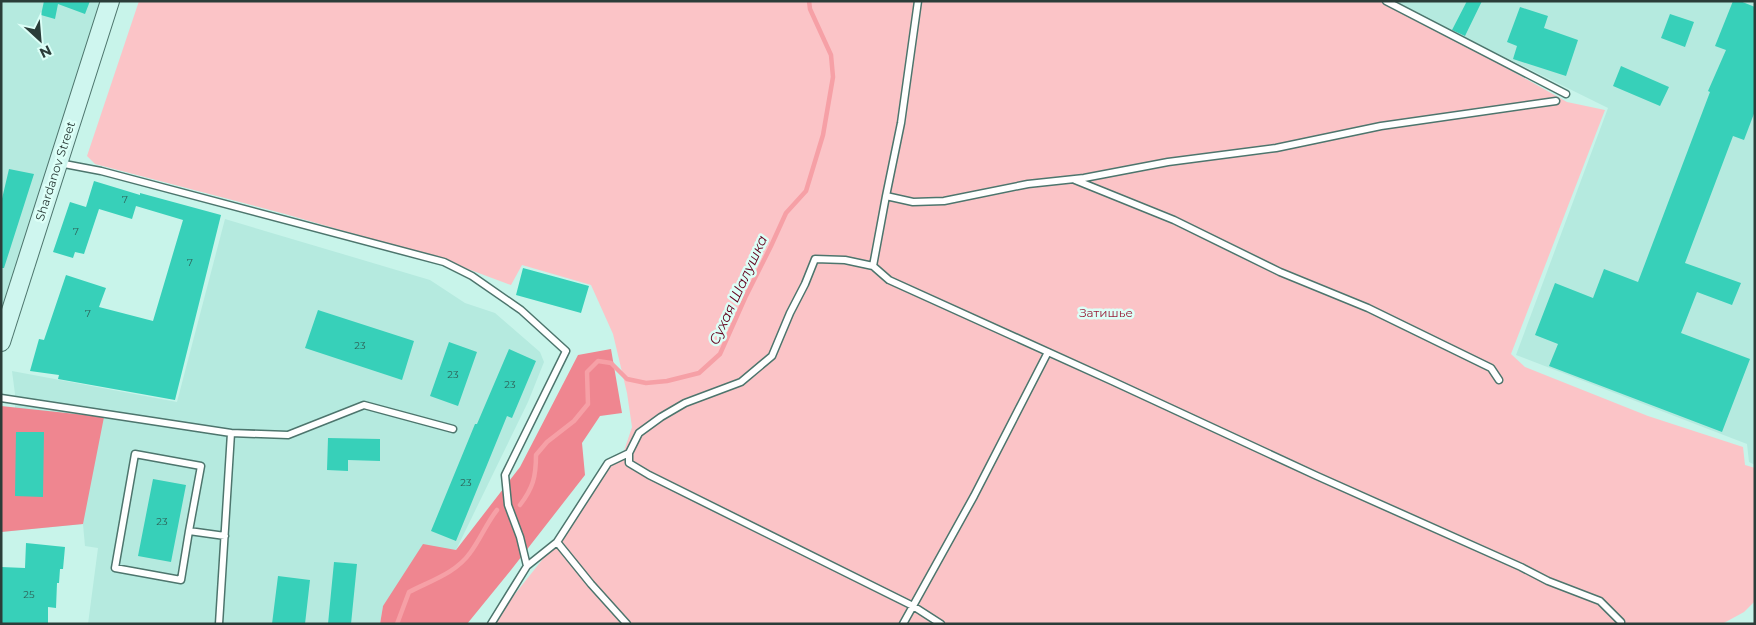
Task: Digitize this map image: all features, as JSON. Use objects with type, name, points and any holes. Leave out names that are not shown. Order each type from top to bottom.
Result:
[{"type":"main road","name":"Shardanov Street","points":[[1,342],[110,1]]},
{"type":"lane","points":[[873,266],[901,123],[918,1]]},
{"type":"lane","points":[[1386,1],[1566,94]]},
{"type":"lane","points":[[886,196],[913,202],[944,201],[1028,184],[1074,179],[1168,162],[1276,148],[1381,126],[1556,101]]},
{"type":"lane","points":[[58,162],[101,171],[444,262],[472,276],[521,310],[566,350],[504,475],[508,505],[520,537],[527,566]]},
{"type":"lane","points":[[1074,179],[1174,220],[1280,272],[1368,308],[1491,368],[1499,380]]},
{"type":"lane","points":[[940,624],[913,606],[629,463],[629,453],[639,433],[685,403],[741,382],[772,356],[816,259],[845,260],[873,266],[889,280],[1521,567],[1548,581],[1600,601],[1622,622]]},
{"type":"lane","points":[[903,624],[974,496],[1048,352]]},
{"type":"lane","points":[[1,398],[231,433],[288,435],[364,405],[453,429]]},
{"type":"lane","points":[[219,624],[231,433]]},
{"type":"lane","points":[[491,624],[527,566],[557,542],[608,463],[629,453]]},
{"type":"lane","points":[[135,454],[201,466],[189,531],[181,580],[115,568],[135,454]]},
{"type":"lane","points":[[189,531],[224,536]]},
{"type":"lane","points":[[557,542],[627,624]]},
{"type":"shaded area","points":[[1,1],[110,1],[1,342]]},
{"type":"shaded area","points":[[1391,1],[1755,1],[1755,465],[1749,462],[1747,444],[1516,355],[1608,108]]},
{"type":"shaded area","points":[[225,219],[430,280],[465,303],[495,313],[540,352],[544,362],[528,402],[456,550],[383,606],[380,624],[88,624],[98,548],[85,546],[83,524],[1,532],[15,421],[15,394],[12,371],[177,402]]},
{"type":"shaded area","points":[[611,349],[622,413],[600,416],[582,443],[585,475],[467,624],[380,624],[383,606],[423,544],[456,550],[520,467],[578,355]]},
{"type":"shaded area","points":[[1,406],[104,417],[83,524],[1,532]]},
{"type":"green space","name":"Затишье","points":[[139,1],[1387,1],[1567,102],[1605,110],[1511,354],[1525,367],[1648,416],[1743,447],[1745,465],[1755,468],[1755,601],[1744,612],[1722,624],[491,624],[542,560],[554,539],[604,466],[623,454],[632,427],[627,393],[613,334],[591,285],[522,265],[511,285],[441,259],[285,214],[95,164],[87,156]]},
{"type":"building","points":[[44,1],[90,1],[85,14],[58,4],[55,19],[41,15]]},
{"type":"building","points":[[1467,1],[1482,1],[1465,36],[1452,30]]},
{"type":"building","points":[[1733,1],[1740,1],[1755,7],[1755,111],[1744,140],[1733,136],[1685,263],[1741,283],[1732,305],[1697,292],[1681,333],[1750,359],[1722,432],[1549,366],[1558,344],[1535,335],[1555,283],[1593,298],[1604,269],[1638,282],[1710,92],[1708,91],[1726,50],[1715,46]]},
{"type":"building","points":[[1520,7],[1548,16],[1544,28],[1578,40],[1566,76],[1513,59],[1517,46],[1507,42]]},
{"type":"building","points":[[1670,14],[1694,22],[1685,47],[1661,38]]},
{"type":"building","points":[[1621,66],[1669,87],[1660,106],[1613,86]]},
{"type":"building","points":[[9,169],[34,174],[4,268],[1,268],[1,203]]},
{"type":"building","points":[[94,181],[140,195],[140,193],[221,215],[175,400],[58,379],[59,375],[30,371],[39,339],[44,340],[66,275],[106,288],[99,307],[153,321],[183,220],[136,206],[132,219],[99,209],[84,254],[75,252],[73,258],[53,252],[70,202],[86,207]]},
{"type":"building","points":[[523,268],[589,286],[581,313],[516,295]]},
{"type":"building","points":[[318,310],[414,341],[402,380],[305,348]]},
{"type":"building","points":[[449,342],[477,352],[458,406],[430,396]]},
{"type":"building","points":[[509,349],[536,361],[512,418],[507,416],[456,541],[431,531],[475,424],[477,424]]},
{"type":"building","points":[[16,432],[44,432],[43,497],[15,496]]},
{"type":"building","points":[[328,438],[380,439],[380,461],[348,460],[348,471],[327,470]]},
{"type":"building","points":[[153,479],[186,485],[171,562],[138,556]]},
{"type":"building","points":[[26,543],[65,547],[63,569],[60,569],[59,583],[57,583],[56,608],[48,607],[48,624],[1,624],[1,567],[25,568]]},
{"type":"building","points":[[334,562],[357,564],[351,624],[328,624]]},
{"type":"building","points":[[278,576],[310,580],[305,624],[272,624]]},
{"type":"waterway","name":"Сухая Шалушка","points":[[520,505],[533,482],[536,455],[547,442],[574,421],[588,404],[587,372],[598,361],[611,363],[627,379],[646,383],[667,381],[699,373],[720,354],[786,213],[806,191],[823,135],[833,77],[831,55],[810,9],[809,1]]},
{"type":"waterway","name":"Сухая Шалушка","points":[[397,624],[409,592],[458,566],[474,548],[497,510]]}]
